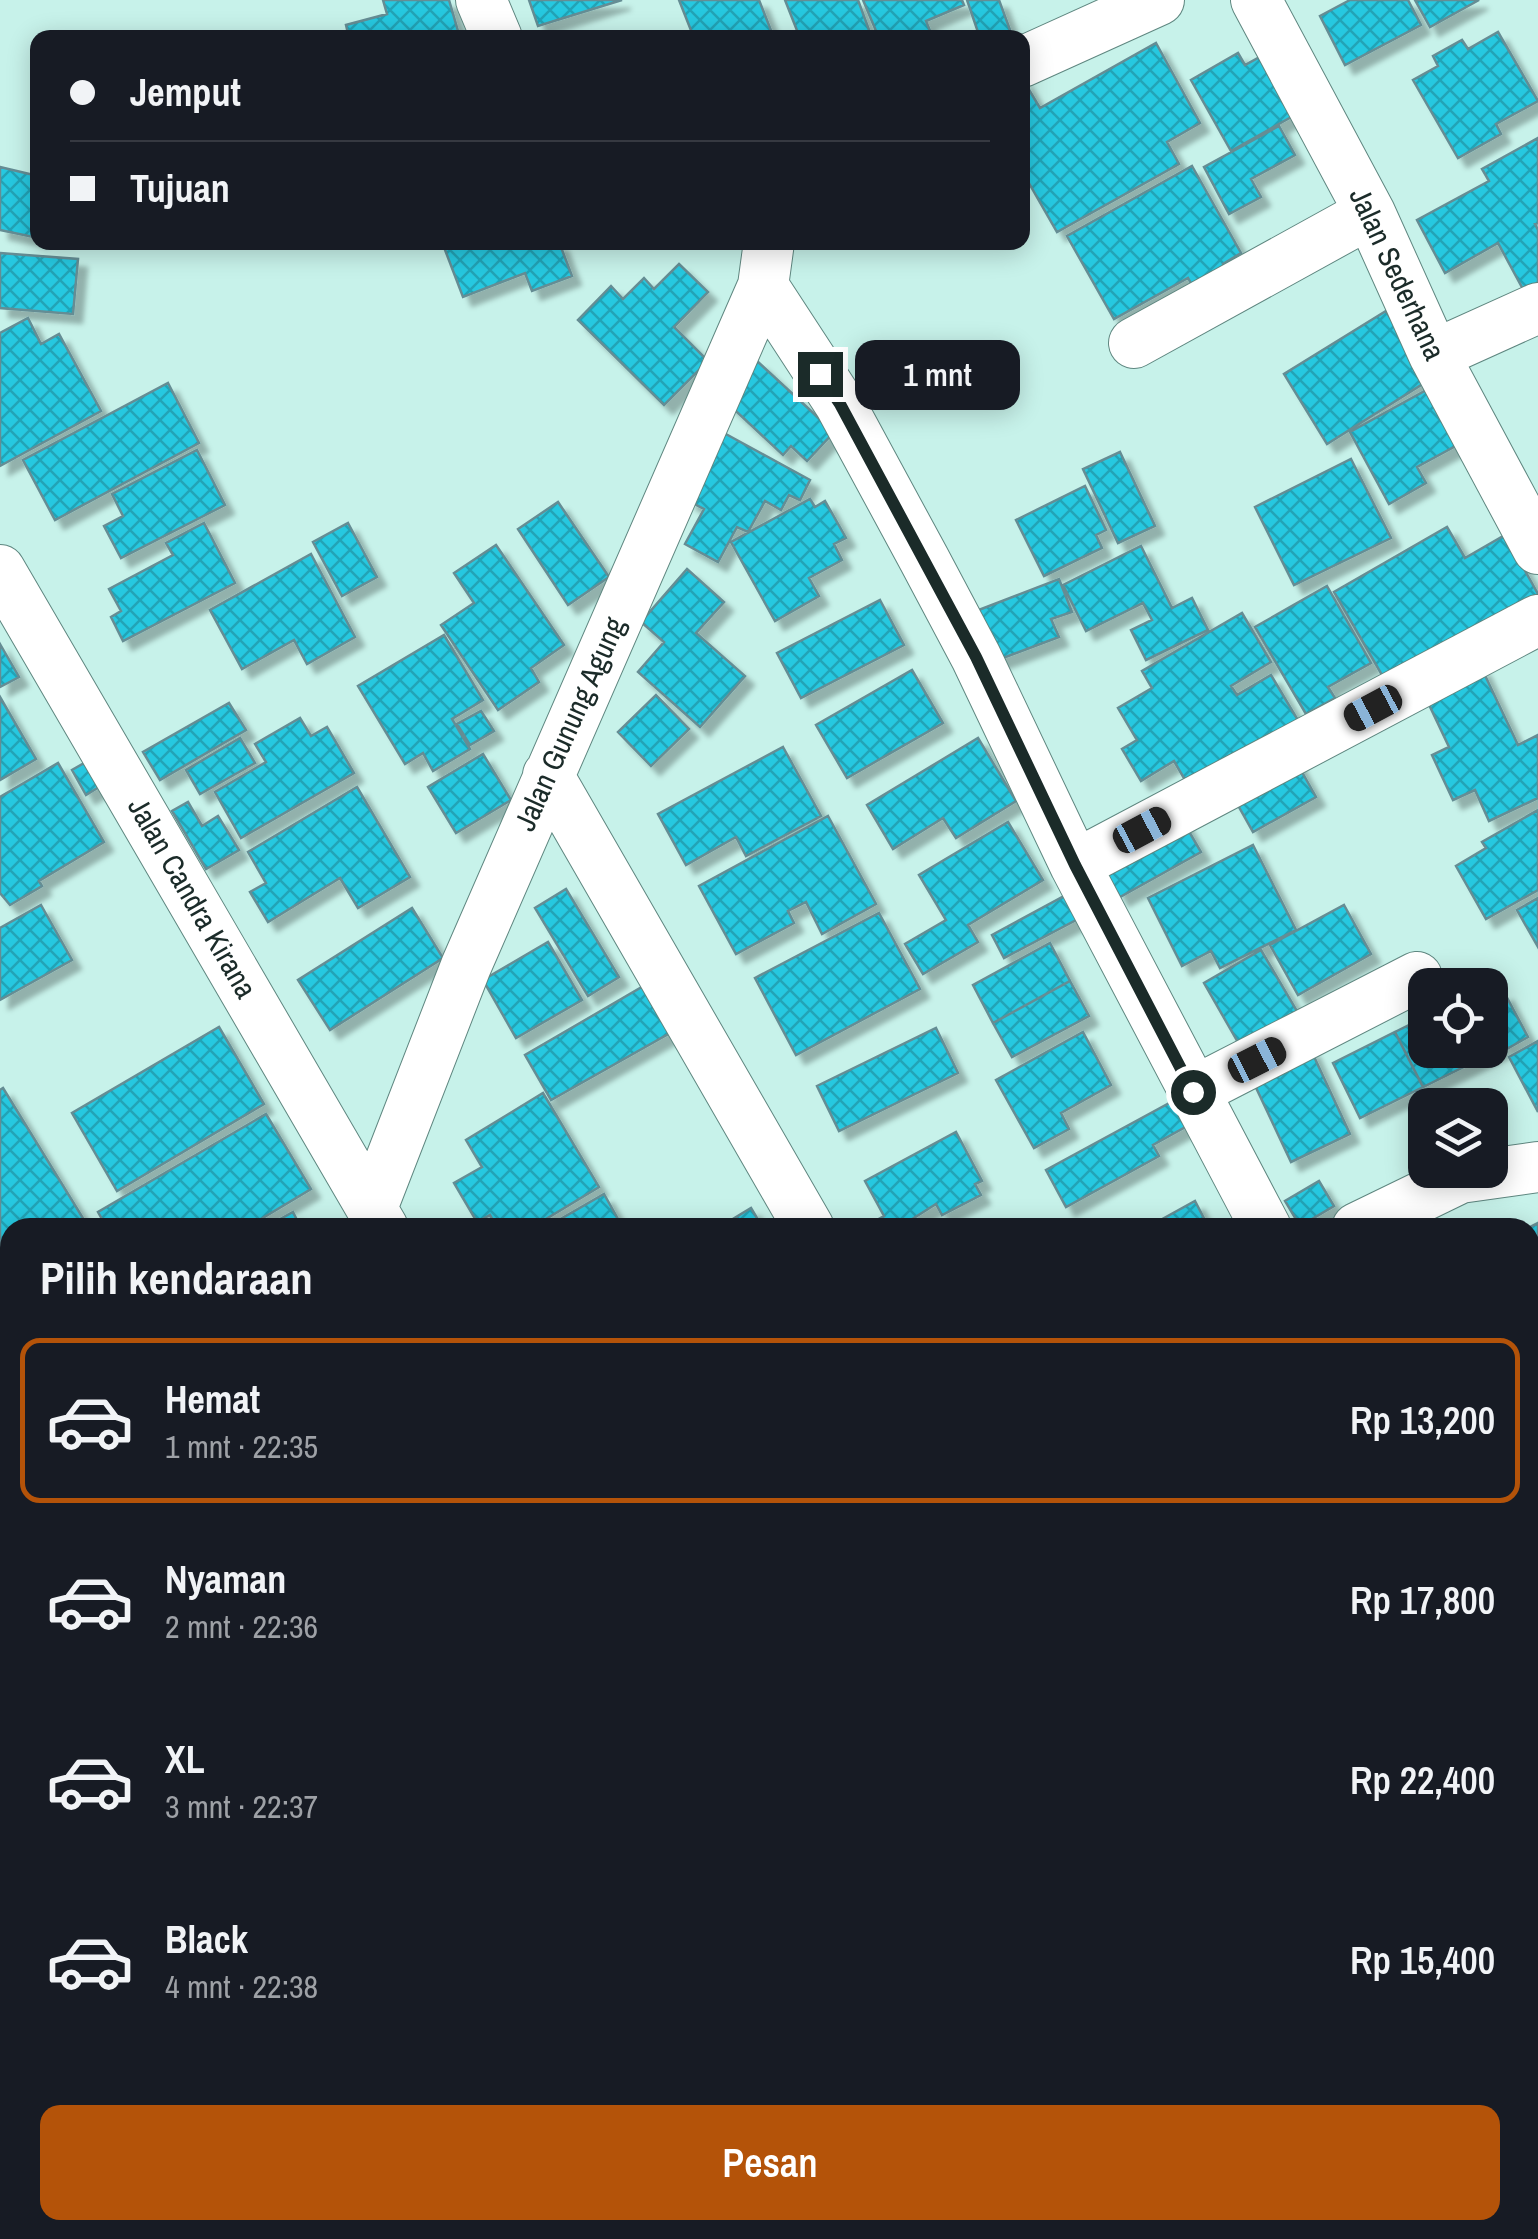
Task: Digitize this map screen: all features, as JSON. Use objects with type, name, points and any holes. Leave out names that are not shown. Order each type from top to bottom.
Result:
[{"type":"street","points":[[481,0],[494,30]]},
{"type":"street","points":[[1030,58],[1159,0]]},
{"type":"street","name":"Jalan Sederhana","points":[[1256,0],[1370,213],[1434,355],[1538,549]]},
{"type":"street","points":[[1134,343],[1370,213]]},
{"type":"street","points":[[766,264],[976,657],[1075,865],[1261,1218]]},
{"type":"street","name":"Jalan Gunung Agung","points":[[378,1218],[466,966],[766,264]]},
{"type":"street","points":[[1434,355],[1538,308]]},
{"type":"street","name":"Jalan Candra Kirana","points":[[0,570],[378,1218]]},
{"type":"street","points":[[1075,865],[1538,620]]},
{"type":"street","points":[[548,775],[803,1218]]},
{"type":"street","points":[[1193,1092],[1408,982]]},
{"type":"street","points":[[1378,1218],[1460,1178],[1538,1167]]},
{"type":"building","points":[[383,0],[449,0],[458,30],[347,30],[346,25],[387,14]]},
{"type":"building","points":[[529,0],[622,0],[538,26]]},
{"type":"building","points":[[679,0],[759,0],[771,30],[691,30]]},
{"type":"building","points":[[785,0],[858,0],[869,30],[797,30]]},
{"type":"building","points":[[863,0],[962,0],[964,5],[926,21],[930,30],[876,30]]},
{"type":"building","points":[[967,0],[999,0],[1010,30],[977,30]]},
{"type":"building","points":[[1350,0],[1408,0],[1421,25],[1345,65],[1320,16]]},
{"type":"building","points":[[1415,0],[1479,0],[1430,27]]},
{"type":"building","points":[[1498,32],[1538,101],[1496,124],[1501,134],[1458,158],[1413,80],[1438,66],[1433,56],[1462,40],[1468,49]]},
{"type":"building","points":[[1156,43],[1200,123],[1167,142],[1179,164],[1057,232],[1030,185],[1030,91],[1040,108]]},
{"type":"building","points":[[1238,53],[1245,65],[1267,53],[1300,112],[1231,151],[1191,80]]},
{"type":"building","points":[[1279,126],[1295,155],[1251,179],[1261,197],[1229,214],[1204,167]]},
{"type":"building","points":[[1538,138],[1538,283],[1524,291],[1498,243],[1445,273],[1417,220],[1489,181],[1482,169]]},
{"type":"building","points":[[1192,166],[1241,253],[1223,264],[1232,281],[1200,299],[1188,278],[1114,319],[1067,236]]},
{"type":"building","points":[[0,167],[30,174],[30,236],[0,230]]},
{"type":"building","points":[[445,250],[562,250],[572,276],[532,291],[525,273],[463,297]]},
{"type":"building","points":[[0,253],[78,259],[73,314],[0,308]]},
{"type":"building","points":[[679,264],[708,292],[674,327],[708,361],[664,405],[578,320],[611,286],[623,299],[644,278],[654,289]]},
{"type":"building","points":[[1386,311],[1429,380],[1327,444],[1284,374]]},
{"type":"building","points":[[28,318],[41,344],[59,334],[101,411],[0,466],[0,333]]},
{"type":"building","points":[[757,361],[834,432],[807,461],[791,446],[783,455],[723,399]]},
{"type":"building","points":[[168,383],[199,443],[55,520],[23,460]]},
{"type":"building","points":[[1432,387],[1463,442],[1417,467],[1426,483],[1389,504],[1350,432]]},
{"type":"building","points":[[724,433],[810,480],[800,500],[789,495],[781,510],[765,501],[748,532],[737,527],[718,562],[685,544],[704,509],[687,500]]},
{"type":"building","points":[[197,450],[225,505],[121,558],[104,526],[123,516],[112,494]]},
{"type":"building","points":[[1120,452],[1155,526],[1118,543],[1083,469]]},
{"type":"building","points":[[1351,459],[1391,538],[1294,585],[1255,507]]},
{"type":"building","points":[[1085,486],[1106,530],[1096,535],[1102,548],[1044,576],[1016,520]]},
{"type":"building","points":[[810,499],[815,507],[825,501],[846,538],[834,544],[842,560],[809,578],[819,596],[775,621],[731,542]]},
{"type":"building","points":[[558,502],[609,577],[568,605],[518,529]]},
{"type":"building","points":[[204,523],[235,583],[123,641],[111,617],[121,611],[109,589],[173,555],[166,543]]},
{"type":"building","points":[[348,523],[377,577],[342,596],[313,542]]},
{"type":"building","points":[[1447,527],[1465,558],[1505,535],[1538,594],[1386,682],[1334,592]]},
{"type":"building","points":[[496,545],[564,645],[531,668],[539,682],[498,710],[441,625],[474,603],[454,573]]},
{"type":"building","points":[[1141,546],[1172,608],[1192,598],[1208,630],[1146,660],[1131,630],[1152,620],[1143,603],[1086,631],[1063,585]]},
{"type":"building","points":[[311,554],[355,637],[307,664],[294,640],[242,669],[210,610]]},
{"type":"building","points":[[687,569],[724,602],[696,633],[745,676],[700,727],[638,672],[664,642],[641,622]]},
{"type":"building","points":[[1059,579],[1072,612],[1051,619],[1059,637],[995,661],[976,611]]},
{"type":"building","points":[[1327,586],[1371,663],[1328,687],[1335,698],[1306,714],[1255,627]]},
{"type":"building","points":[[880,600],[904,645],[801,698],[777,653]]},
{"type":"building","points":[[1242,613],[1271,662],[1231,686],[1237,695],[1271,675],[1305,732],[1195,797],[1174,761],[1141,781],[1122,749],[1137,740],[1118,708],[1152,688],[1142,671]]},
{"type":"building","points":[[444,635],[483,700],[452,719],[470,749],[433,771],[423,753],[405,764],[358,686]]},
{"type":"building","points":[[0,644],[19,677],[0,687]]},
{"type":"building","points":[[1481,667],[1518,745],[1538,735],[1538,798],[1489,821],[1475,790],[1453,800],[1432,755],[1449,747],[1424,694]]},
{"type":"building","points":[[912,670],[943,723],[847,778],[816,725]]},
{"type":"building","points":[[656,695],[689,729],[651,766],[618,732]]},
{"type":"building","points":[[0,697],[36,759],[0,780]]},
{"type":"building","points":[[229,703],[246,730],[160,780],[143,752]]},
{"type":"building","points":[[481,711],[494,731],[470,745],[457,724]]},
{"type":"building","points":[[300,718],[311,736],[327,727],[354,773],[241,838],[215,792],[266,762],[255,744]]},
{"type":"building","points":[[240,738],[255,763],[200,794],[186,770]]},
{"type":"building","points":[[978,738],[1016,801],[956,838],[943,818],[893,849],[867,805]]},
{"type":"building","points":[[783,747],[821,816],[746,856],[736,837],[686,865],[658,814]]},
{"type":"building","points":[[483,754],[511,800],[456,833],[428,787]]},
{"type":"building","points":[[1293,756],[1316,797],[1253,832],[1230,791]]},
{"type":"building","points":[[93,758],[107,782],[86,795],[72,770]]},
{"type":"building","points":[[58,763],[104,842],[39,881],[42,886],[10,905],[0,893],[0,797]]},
{"type":"building","points":[[357,787],[410,877],[358,908],[340,878],[268,922],[250,892],[266,883],[248,852]]},
{"type":"building","points":[[188,802],[202,826],[218,816],[239,850],[206,869],[172,811]]},
{"type":"building","points":[[1538,810],[1538,890],[1486,919],[1456,866],[1486,848],[1482,842]]},
{"type":"building","points":[[828,816],[876,904],[822,934],[806,902],[788,911],[794,923],[736,954],[699,886]]},
{"type":"building","points":[[1180,816],[1201,852],[1120,897],[1099,860]]},
{"type":"building","points":[[1008,822],[1043,880],[968,925],[978,942],[923,974],[905,944],[946,920],[919,875]]},
{"type":"building","points":[[1253,845],[1296,930],[1220,968],[1211,951],[1182,966],[1148,898]]},
{"type":"building","points":[[566,889],[619,977],[588,996],[535,908]]},
{"type":"building","points":[[1066,895],[1078,919],[1004,958],[992,935]]},
{"type":"building","points":[[1538,898],[1538,947],[1517,910]]},
{"type":"building","points":[[41,905],[72,960],[0,1000],[0,928]]},
{"type":"building","points":[[1344,905],[1371,954],[1298,995],[1270,945]]},
{"type":"building","points":[[412,908],[443,958],[330,1030],[298,980]]},
{"type":"building","points":[[879,913],[920,989],[796,1055],[755,978]]},
{"type":"building","points":[[548,942],[582,1000],[516,1038],[483,980]]},
{"type":"building","points":[[1050,943],[1070,981],[993,1023],[973,985]]},
{"type":"building","points":[[1261,950],[1301,1018],[1243,1051],[1204,983]]},
{"type":"building","points":[[659,977],[686,1024],[551,1100],[525,1055]]},
{"type":"building","points":[[1070,981],[1089,1016],[1012,1057],[993,1023]]},
{"type":"building","points":[[1508,1000],[1528,1037],[1508,1048]]},
{"type":"building","points":[[1408,1026],[1408,1058],[1395,1032]]},
{"type":"building","points":[[219,1027],[264,1104],[117,1191],[72,1113]]},
{"type":"building","points":[[936,1028],[958,1073],[839,1131],[817,1086]]},
{"type":"building","points":[[1083,1032],[1111,1085],[1061,1113],[1069,1129],[1034,1148],[996,1080]]},
{"type":"building","points":[[1395,1032],[1408,1058],[1408,1068],[1413,1068],[1423,1087],[1408,1088],[1408,1094],[1360,1118],[1333,1063]]},
{"type":"building","points":[[1538,1041],[1538,1112],[1509,1057]]},
{"type":"building","points":[[1310,1048],[1350,1134],[1291,1162],[1251,1077]]},
{"type":"building","points":[[1413,1068],[1462,1068],[1423,1087]]},
{"type":"building","points":[[3,1088],[83,1218],[0,1218]]},
{"type":"building","points":[[543,1093],[599,1187],[548,1218],[490,1215],[475,1218],[454,1183],[482,1167],[466,1140]]},
{"type":"building","points":[[1175,1100],[1189,1125],[1153,1145],[1159,1156],[1066,1207],[1046,1170]]},
{"type":"building","points":[[266,1114],[311,1189],[263,1218],[101,1218],[98,1212]]},
{"type":"building","points":[[956,1132],[982,1181],[975,1184],[981,1195],[942,1215],[936,1204],[914,1218],[880,1218],[884,1216],[865,1181]]},
{"type":"building","points":[[1319,1181],[1334,1206],[1314,1218],[1295,1218],[1285,1201]]},
{"type":"building","points":[[604,1194],[617,1218],[562,1218]]},
{"type":"building","points":[[1195,1201],[1204,1218],[1164,1218]]},
{"type":"building","points":[[751,1208],[757,1218],[734,1218]]},
{"type":"route","points":[[820,374],[840,404],[976,657],[1075,865],[1193,1092]]}]
